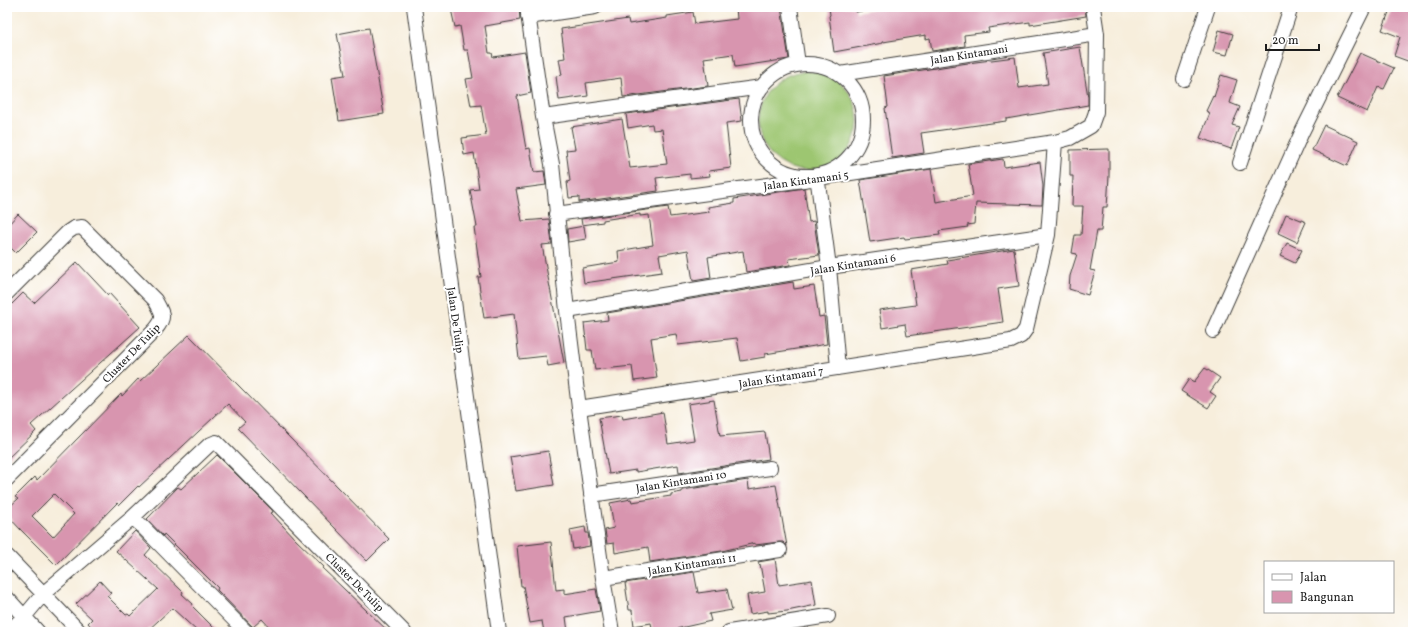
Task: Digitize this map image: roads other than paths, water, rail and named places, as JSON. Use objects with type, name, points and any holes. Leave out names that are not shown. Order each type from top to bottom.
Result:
[{"type":"street","name":"Jalan De Tulip","points":[[414,7],[498,632]]},
{"type":"street","points":[[595,7],[528,12],[543,117],[552,164],[556,214],[579,408],[612,632]]},
{"type":"street","points":[[790,7],[798,64]]},
{"type":"street","name":"Jalan Kintamani 5","points":[[556,214],[1055,142],[1070,138],[1091,126],[1096,112],[1097,34],[1093,7]]},
{"type":"street","points":[[1184,79],[1208,7]]},
{"type":"street","points":[[1240,163],[1291,7]]},
{"type":"street","points":[[1213,331],[1302,132],[1364,7]]},
{"type":"street","name":"Jalan Kintamani","points":[[840,74],[1097,34]]},
{"type":"street","points":[[798,64],[813,64],[827,67],[840,74],[851,84],[859,96],[863,110],[863,125],[860,139],[853,152],[843,162],[817,176],[788,172],[774,165],[764,155],[756,142],[752,129],[752,114],[755,100],[762,87],[772,76],[784,69],[798,64]]},
{"type":"street","points":[[543,117],[762,87]]},
{"type":"street","points":[[838,368],[1011,341],[1021,336],[1026,329],[1048,235],[1055,142]]},
{"type":"street","name":"Jalan Kintamani 7","points":[[579,408],[838,368],[829,267],[817,176]]},
{"type":"street","name":"Cluster De Tulip","points":[[7,293],[68,232],[74,228],[82,227],[156,300],[162,313],[162,322],[7,479]]},
{"type":"street","name":"Jalan Kintamani 6","points":[[567,311],[829,267],[1048,235]]},
{"type":"street","name":"Cluster De Tulip","points":[[8,632],[24,617],[44,593],[134,517],[209,445],[216,442],[404,632]]},
{"type":"street","name":"Jalan Kintamani 10","points":[[591,495],[770,468]]},
{"type":"street","points":[[134,517],[246,632]]},
{"type":"street","name":"Jalan Kintamani 11","points":[[603,578],[780,550]]},
{"type":"street","points":[[7,556],[80,632]]},
{"type":"street","points":[[7,598],[38,632]]},
{"type":"street","points":[[729,632],[828,616]]}]
